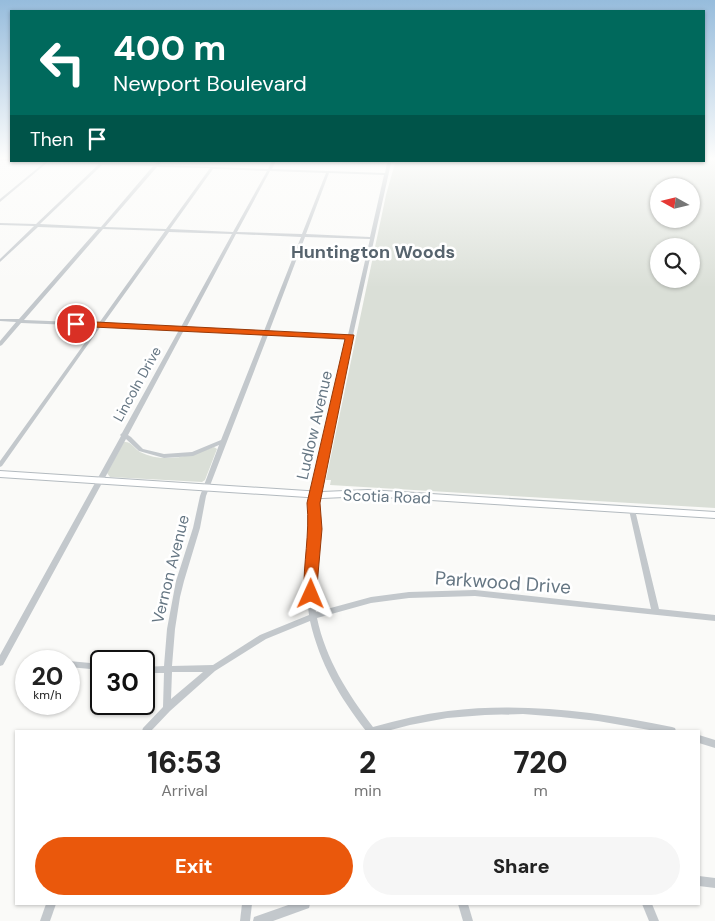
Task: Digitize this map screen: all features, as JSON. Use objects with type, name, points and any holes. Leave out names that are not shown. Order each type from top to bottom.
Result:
[{"type":"street","points":[[0,261],[61,202]]},
{"type":"street","points":[[0,344],[125,202]]},
{"type":"street","points":[[0,465],[187,202]]},
{"type":"street","name":"Lincoln Drive","points":[[0,663],[98,480],[252,202]]},
{"type":"street","name":"Vernon Avenue","points":[[167,708],[168,648],[180,583],[199,526],[203,496],[317,202]]},
{"type":"street","name":"Ludlow Avenue","points":[[372,730],[336,682],[321,650],[313,616],[310,575],[316,529],[315,494],[380,202]]},
{"type":"street","points":[[0,224],[372,238]]},
{"type":"street","points":[[0,320],[350,337]]},
{"type":"street","name":"Lincoln Drive","points":[[123,435],[127,436],[141,450],[164,456],[193,454],[225,441]]},
{"type":"street","name":"Scotia Road","points":[[0,474],[315,494],[368,493],[715,515]]},
{"type":"street","points":[[632,510],[656,612]]},
{"type":"street","name":"Parkwood Drive","points":[[167,708],[214,668],[263,638],[313,616],[371,600],[451,592],[715,618]]},
{"type":"street","points":[[155,670],[214,668]]},
{"type":"street","points":[[147,730],[167,708]]},
{"type":"street","points":[[377,730],[437,716],[508,711],[594,716],[667,730]]},
{"type":"street","points":[[700,739],[715,744]]},
{"type":"street","points":[[700,881],[715,883]]},
{"type":"street","points":[[45,921],[51,905]]},
{"type":"street","points":[[245,921],[247,905]]},
{"type":"street","points":[[258,921],[302,905]]},
{"type":"street","points":[[464,905],[468,921]]},
{"type":"street","points":[[647,905],[654,921]]},
{"type":"shaded area","points":[[385,202],[650,202],[650,228],[700,228],[700,202],[715,202],[715,508],[330,485],[331,480],[326,480]]},
{"type":"shaded area","points":[[124,442],[131,444],[140,452],[158,458],[186,456],[214,447],[217,449],[205,480],[202,482],[110,477],[107,473]]},
{"type":"district","name":"Huntington Woods","points":[[373,252]]},
{"type":"route","points":[[76,324],[350,337],[314,503],[316,529],[310,575],[311,594]]}]
